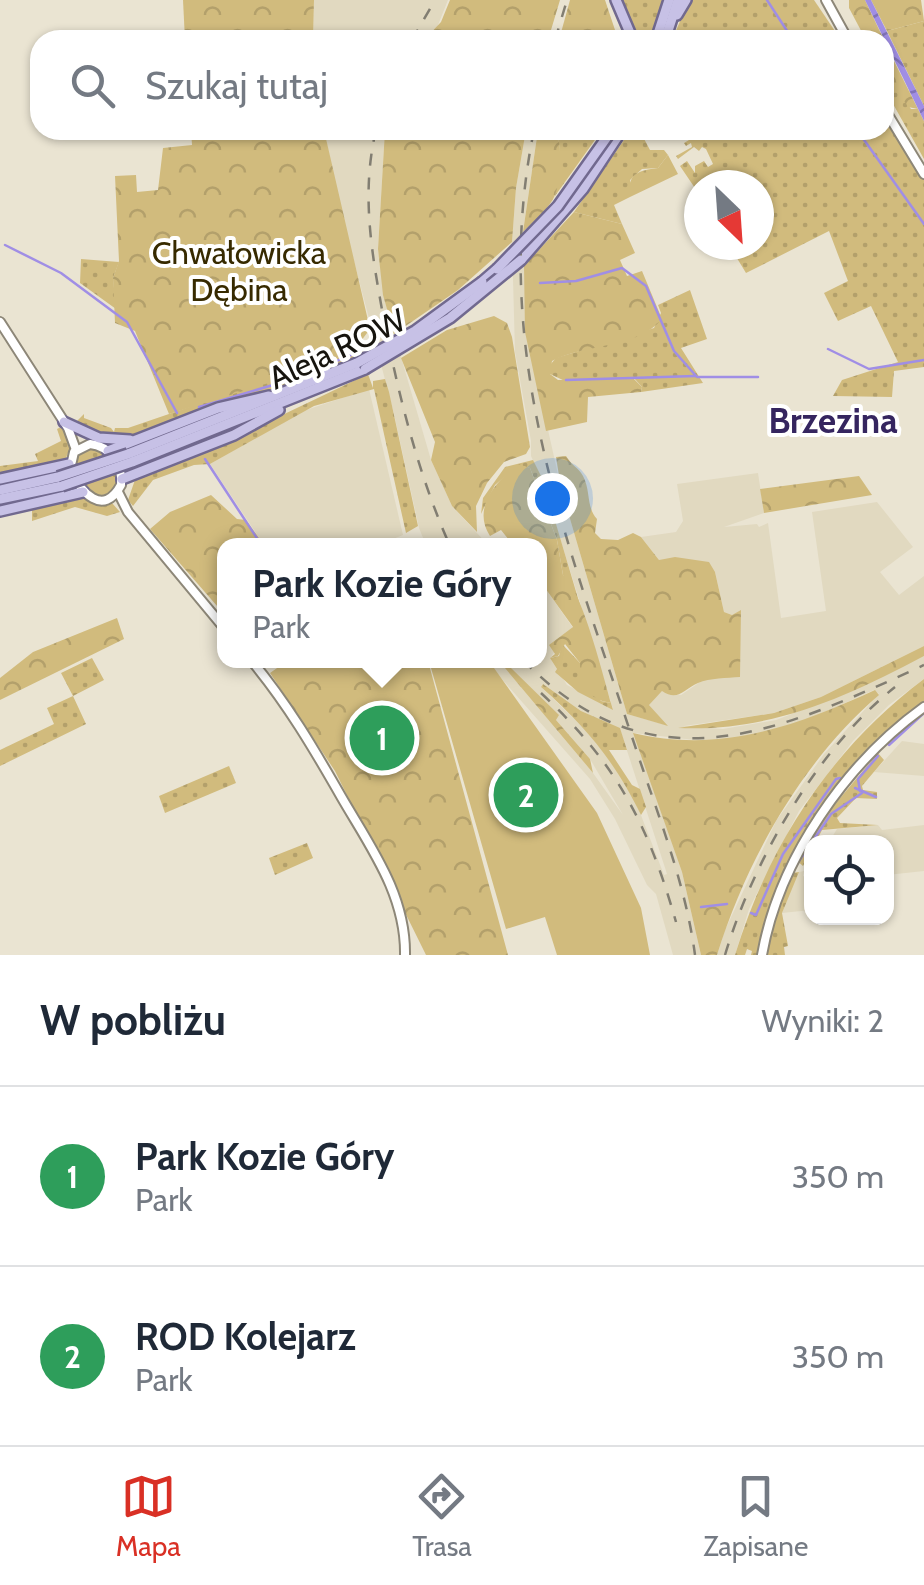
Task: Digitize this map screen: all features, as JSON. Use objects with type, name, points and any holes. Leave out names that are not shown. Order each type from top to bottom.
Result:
[{"type":"main road","points":[[616,0],[629,30]]},
{"type":"main road","points":[[659,30],[669,0]]},
{"type":"main road","points":[[669,30],[678,0]]},
{"type":"main road","points":[[670,30],[686,0]]},
{"type":"main road","points":[[823,0],[842,30]]},
{"type":"main road","points":[[894,124],[924,174]]},
{"type":"main road","name":"Aleja ROW","points":[[130,458],[282,394],[361,366],[431,321],[497,269],[558,206],[605,140]]},
{"type":"main road","name":"Aleja ROW","points":[[0,499],[60,482],[298,398],[450,318],[521,260],[571,204],[615,140]]},
{"type":"main road","points":[[0,322],[80,447]]},
{"type":"main road","points":[[108,451],[232,403],[282,394]]},
{"type":"main road","points":[[122,480],[234,435],[298,398]]},
{"type":"main road","points":[[66,426],[98,438],[138,440]]},
{"type":"main road","points":[[96,444],[108,451],[122,480],[118,492],[96,500],[84,492],[72,475],[70,464],[80,447],[96,444]]},
{"type":"main road","points":[[0,479],[70,464]]},
{"type":"main road","name":"Aleja ROW","points":[[0,490],[60,482]]},
{"type":"main road","points":[[0,511],[84,492]]},
{"type":"main road","points":[[118,492],[128,512],[217,620]]},
{"type":"main road","points":[[109,498],[128,512]]},
{"type":"main road","points":[[257,668],[294,717],[386,873],[401,915],[405,955]]},
{"type":"main road","points":[[763,955],[779,892],[810,832],[874,750],[924,707]]},
{"type":"shaded area","points":[[314,0],[448,0],[436,30],[313,30]]},
{"type":"shaded area","points":[[326,140],[384,140],[378,249],[385,302],[431,460],[452,506],[482,538],[423,538]]},
{"type":"shaded area","points":[[524,140],[537,140],[523,232],[527,336],[561,488],[627,714],[666,725],[648,704],[662,691],[681,695],[700,682],[740,611],[732,615],[724,612],[715,572],[659,560],[641,537],[676,532],[683,521],[677,484],[758,473],[764,513],[724,527],[759,527],[768,523],[781,618],[826,611],[812,512],[877,502],[913,547],[880,572],[899,595],[924,576],[924,646],[821,697],[774,713],[684,726],[723,729],[776,720],[924,656],[924,679],[889,705],[853,741],[799,811],[749,909],[735,955],[717,955],[776,821],[824,754],[879,694],[874,690],[805,721],[752,737],[703,741],[634,733],[682,872],[701,955],[673,955],[656,894],[647,885],[615,819],[590,779],[492,668],[505,668],[623,815],[590,759],[556,720],[558,715],[511,668],[547,668],[547,591],[573,628],[550,658],[567,685],[613,709],[542,480],[531,456],[515,352],[512,242]],"holes":[[[543,684],[581,711],[620,729],[667,874],[664,875],[620,773],[593,737],[541,687]]]},
{"type":"shaded area","points":[[369,389],[403,535],[259,538],[210,464],[303,411]]},
{"type":"shaded area","points":[[902,741],[924,744],[924,776],[874,772]]},
{"type":"shaded area","points":[[878,825],[882,830],[924,825],[924,871],[894,874],[894,835],[833,835],[837,829]]},
{"type":"shaded area","points":[[804,871],[804,911],[782,913],[791,886],[799,872]]},
{"type":"green space","points":[[183,0],[314,0],[313,30],[184,30]]},
{"type":"green space","points":[[450,0],[560,0],[551,30],[433,30]]},
{"type":"green space","points":[[570,0],[605,0],[615,30],[562,30]]},
{"type":"green space","points":[[619,0],[664,0],[654,30],[632,30]]},
{"type":"green space","points":[[689,0],[814,0],[834,30],[676,30]]},
{"type":"green space","points":[[849,0],[865,0],[879,30],[861,30]]},
{"type":"green space","points":[[871,0],[921,0],[924,21],[886,30]]},
{"type":"green space","points":[[924,21],[924,106],[894,45],[894,30],[891,30]]},
{"type":"green space","points":[[894,61],[918,109],[908,107],[894,85]]},
{"type":"green space","points":[[894,84],[924,121],[924,159],[894,106]]},
{"type":"green space","points":[[894,130],[924,179],[924,367],[894,371],[892,397],[833,396],[842,380],[898,362],[871,306],[838,321],[824,293],[848,281],[829,231],[774,259],[774,170],[695,170],[704,161],[708,167],[713,164],[702,147],[699,151],[694,147],[678,159],[676,156],[692,147],[691,143],[684,143],[689,140],[894,140]]},
{"type":"green space","name":"Chwałowicka Dębina","points":[[192,140],[326,140],[370,329],[355,349],[320,367],[169,414],[135,331],[115,323],[113,278],[119,261],[115,176],[136,175],[137,192],[158,190],[163,148],[192,145]]},
{"type":"green space","name":"Chwałowicka Dębina","points":[[384,140],[524,140],[512,242],[458,290],[394,334],[383,295],[378,249]]},
{"type":"green space","points":[[537,140],[558,140],[559,180],[555,195],[523,232]]},
{"type":"green space","points":[[558,140],[595,140],[555,196],[559,171]]},
{"type":"green space","points":[[624,140],[645,140],[650,150],[664,150],[668,155],[658,168],[642,169],[630,180],[630,197],[614,205],[622,224],[574,212]]},
{"type":"green space","points":[[668,155],[678,174],[630,197],[632,178],[658,168]]},
{"type":"green space","points":[[687,161],[693,170],[684,172],[680,166]]},
{"type":"green space","points":[[574,212],[622,224],[635,253],[620,260],[627,276],[642,271],[662,319],[625,341],[552,361],[550,374],[558,380],[633,378],[642,387],[641,392],[588,397],[587,422],[546,431],[525,332],[524,266]]},
{"type":"green space","points":[[81,259],[119,262],[113,278],[116,309],[80,283]]},
{"type":"green space","points":[[738,260],[772,260],[746,273]]},
{"type":"green space","points":[[690,290],[707,339],[681,348],[703,383],[641,392],[642,387],[634,378],[565,381],[550,374],[550,365],[556,358],[654,328],[661,313],[658,305]]},
{"type":"green space","name":"Chwałowicka Dębina","points":[[494,316],[507,323],[512,337],[530,447],[526,454],[504,462],[487,483],[476,506],[477,532],[452,506],[431,460],[435,442],[401,358],[447,330]]},
{"type":"green space","points":[[358,347],[354,357],[280,387],[128,437],[105,436],[76,422],[84,414],[84,418],[114,432],[115,428],[128,428],[242,389],[314,370]]},
{"type":"green space","points":[[368,374],[373,388],[373,381],[385,379],[389,392],[418,526],[406,533],[374,389],[314,406],[210,464],[194,465],[153,480],[133,506],[128,500],[136,477],[232,439]]},
{"type":"green space","points":[[61,427],[72,444],[64,462],[0,476],[0,466],[38,461],[35,454],[61,441],[57,429]]},
{"type":"green space","points":[[85,448],[98,450],[112,462],[118,481],[110,494],[95,496],[78,479],[75,461]]},
{"type":"green space","points":[[566,456],[585,482],[597,519],[595,533],[601,539],[618,540],[633,533],[659,560],[675,557],[709,562],[724,612],[732,615],[741,610],[740,677],[703,681],[677,695],[662,691],[649,705],[668,726],[627,714],[561,488],[556,457]]},
{"type":"green space","points":[[533,460],[543,480],[580,605],[563,575],[557,540],[530,468],[518,465],[495,485],[481,514],[483,498],[505,467]]},
{"type":"green space","points":[[518,464],[530,468],[557,540],[563,575],[584,614],[611,703],[581,689],[580,663],[565,644],[558,656],[550,658],[555,654],[549,645],[573,627],[547,591],[547,538],[507,538],[501,530],[490,536],[485,526],[485,506],[501,479]]},
{"type":"green space","points":[[859,476],[872,495],[764,513],[760,489]]},
{"type":"green space","points":[[211,495],[237,519],[246,520],[259,538],[217,538],[217,606],[150,529],[170,512]]},
{"type":"green space","points":[[80,497],[112,503],[120,512],[107,516],[75,507],[32,521],[32,508]]},
{"type":"green space","points":[[117,618],[124,639],[0,700],[0,678],[33,652]]},
{"type":"green space","points":[[562,644],[580,663],[601,701],[611,703],[613,710],[578,692],[555,672],[550,658],[559,656]]},
{"type":"green space","points":[[924,646],[924,656],[865,686],[806,709],[744,724],[678,728],[774,713],[821,697]]},
{"type":"green space","points":[[92,658],[104,680],[73,696],[61,673]]},
{"type":"green space","points":[[277,668],[430,668],[508,955],[426,955],[335,771],[270,673]]},
{"type":"green space","points":[[431,668],[494,668],[597,813],[641,908],[650,955],[557,955],[545,917],[506,929]]},
{"type":"green space","points":[[505,668],[511,668],[559,715],[556,720],[590,759],[593,773]]},
{"type":"green space","points":[[924,679],[924,701],[840,782],[797,846],[767,917],[758,955],[751,955],[752,951],[747,949],[745,955],[735,955],[766,875],[807,802],[860,736]]},
{"type":"green space","points":[[543,684],[581,711],[620,728],[627,750],[609,750],[632,785],[640,789],[646,807],[641,815],[609,761],[572,716],[541,687]]},
{"type":"green space","points":[[875,690],[879,695],[825,750],[780,814],[744,883],[717,955],[701,955],[682,872],[633,733],[697,740],[757,733],[816,715]]},
{"type":"green space","points":[[73,696],[86,724],[0,766],[0,750],[54,724],[47,708]]},
{"type":"green space","points":[[878,753],[884,760],[862,786],[863,790],[877,792],[877,799],[856,798],[837,818],[840,823],[878,825],[822,830],[820,835],[812,835]]},
{"type":"green space","points":[[229,766],[236,783],[165,813],[159,796]]},
{"type":"green space","points":[[307,843],[313,858],[275,875],[269,858]]},
{"type":"green space","points":[[804,848],[803,866],[796,860]]},
{"type":"green space","points":[[799,872],[782,913],[788,946],[784,947],[785,955],[767,955],[774,919],[791,873]]},
{"type":"water","points":[[865,0],[871,0],[886,30],[880,30]]},
{"type":"water","points":[[894,46],[924,106],[924,121],[894,59]]},
{"type":"waterway","points":[[767,0],[786,30]]},
{"type":"waterway","points":[[864,140],[924,224]]},
{"type":"waterway","points":[[5,245],[61,273],[127,322],[177,413]]},
{"type":"waterway","points":[[540,283],[576,281],[622,268],[646,286],[674,351],[697,377],[758,377]]},
{"type":"waterway","points":[[828,349],[869,369],[924,360]]},
{"type":"waterway","points":[[199,407],[293,379],[351,355]]},
{"type":"waterway","points":[[566,380],[695,376]]},
{"type":"waterway","points":[[205,459],[257,538]]},
{"type":"waterway","points":[[889,745],[924,713]]},
{"type":"waterway","points":[[860,791],[858,779],[878,756]]},
{"type":"waterway","points":[[751,913],[756,915],[783,854],[840,778]]},
{"type":"waterway","points":[[855,788],[876,797]]},
{"type":"waterway","points":[[799,861],[831,814],[862,793]]},
{"type":"waterway","points":[[701,907],[727,904]]},
{"type":"railway","points":[[418,30],[435,0]]},
{"type":"railway","points":[[558,30],[567,0]]},
{"type":"railway","points":[[374,140],[369,204],[381,301],[412,438],[447,538]]},
{"type":"railway","points":[[533,140],[522,213],[521,293],[529,372],[543,450],[587,603],[672,855],[695,955]]},
{"type":"railway","points":[[533,668],[572,701],[621,726],[670,737],[719,737],[769,727],[820,710],[924,665]]},
{"type":"railway","points":[[725,955],[752,882],[791,809],[839,742],[895,687]]},
{"type":"railway","points":[[541,693],[590,744],[626,797],[654,854],[676,922]]},
{"type":"place","name":"Park Kozie Góry","points":[[382,738]]},
{"type":"place","name":"ROD Kolejarz","points":[[526,795]]},
{"type":"district","name":"Brzezina","points":[[833,421]]}]
